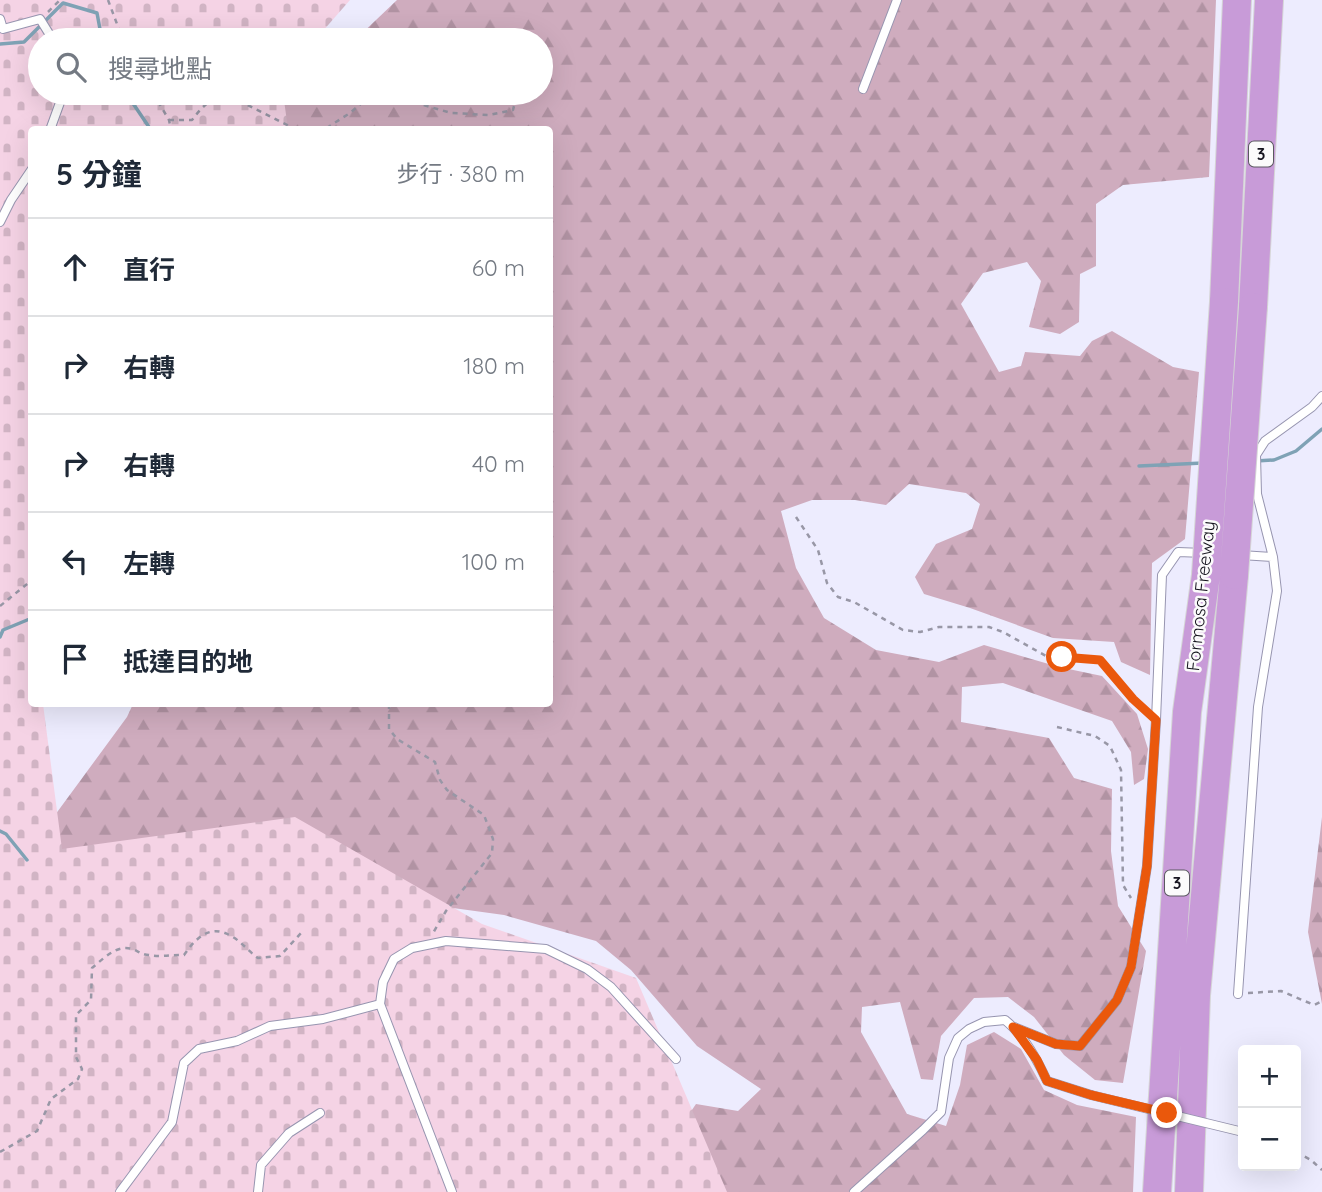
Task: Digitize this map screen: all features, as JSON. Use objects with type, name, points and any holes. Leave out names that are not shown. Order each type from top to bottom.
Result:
[{"type":"highway","name":"Formosa Freeway","points":[[1189,1192],[1196,995],[1222,565],[1224,302],[1237,0]]},
{"type":"highway","name":"Formosa Freeway","points":[[1157,1192],[1187,712],[1222,565],[1253,307],[1269,0]]},
{"type":"lane","points":[[863,89],[897,0]]},
{"type":"lane","points":[[0,19],[3,29],[40,19],[46,28]]},
{"type":"lane","points":[[51,126],[59,105]]},
{"type":"lane","points":[[0,222],[28,175]]},
{"type":"lane","points":[[1238,994],[1258,707],[1277,591],[1273,557],[1257,494],[1256,455],[1265,441],[1312,407],[1322,396]]},
{"type":"lane","points":[[1013,1027],[1056,1044],[1080,1046],[1117,1000],[1131,967],[1147,866],[1162,575],[1178,552],[1222,565],[1273,557]]},
{"type":"lane","points":[[453,1192],[380,1004],[383,982],[394,958],[412,948],[446,941],[546,949],[587,969],[611,987],[676,1059]]},
{"type":"lane","points":[[120,1192],[172,1122],[184,1063],[199,1049],[237,1041],[270,1026],[323,1019],[380,1004]]},
{"type":"lane","points":[[854,1192],[941,1112],[950,1058],[958,1038],[984,1022],[1005,1020],[1013,1027],[1037,1060],[1047,1081],[1091,1095],[1238,1131]]},
{"type":"lane","points":[[258,1192],[261,1165],[289,1133],[320,1113]]},
{"type":"path","points":[[40,19],[60,0]]},
{"type":"path","points":[[108,0],[118,28]]},
{"type":"path","points":[[160,105],[170,126]]},
{"type":"path","points":[[169,120],[192,120],[203,105]]},
{"type":"path","points":[[248,105],[289,126]]},
{"type":"path","points":[[328,126],[359,105]]},
{"type":"path","points":[[424,105],[451,113],[489,115],[513,110],[514,105]]},
{"type":"path","points":[[796,517],[818,550],[827,583],[838,597],[854,601],[903,629],[920,632],[939,627],[989,627],[1046,656],[1100,660],[1133,699],[1156,720]]},
{"type":"path","points":[[0,606],[28,583]]},
{"type":"path","points":[[389,707],[389,729],[397,739],[435,762],[440,780],[447,790],[484,815],[493,839],[492,853],[446,911],[426,945]]},
{"type":"path","points":[[1057,727],[1095,736],[1110,746],[1121,770],[1123,885],[1139,914]]},
{"type":"path","points":[[0,1152],[37,1131],[51,1098],[78,1079],[82,1069],[76,1057],[76,1015],[91,1000],[92,968],[109,954],[119,949],[131,948],[149,956],[184,955],[204,933],[221,931],[232,936],[258,958],[280,956],[301,933]]},
{"type":"path","points":[[1238,994],[1281,991],[1314,1005],[1322,1002]]},
{"type":"path","points":[[1301,1155],[1322,1170]]},
{"type":"green space","points":[[0,0],[350,0],[326,28],[28,28],[28,105],[285,105],[288,126],[28,126],[28,707],[43,707],[62,849],[295,817],[482,924],[636,978],[727,1192],[0,1192]]},
{"type":"green space","points":[[397,0],[1216,0],[1209,177],[1123,185],[1096,204],[1096,266],[1080,274],[1079,322],[1060,334],[1029,327],[1041,281],[1027,262],[983,273],[961,304],[999,372],[1021,366],[1025,352],[1080,356],[1092,341],[1112,331],[1173,367],[1199,372],[1185,539],[1152,563],[1150,675],[1121,662],[1114,642],[1053,638],[924,594],[915,577],[936,544],[972,529],[980,504],[966,493],[909,484],[886,505],[855,500],[812,500],[781,511],[796,568],[824,618],[876,650],[939,662],[984,645],[1059,667],[1102,676],[1137,714],[1148,749],[1144,779],[1134,785],[1131,752],[1112,721],[1003,683],[962,687],[961,722],[1049,738],[1074,778],[1112,789],[1111,851],[1118,906],[1146,951],[1123,1083],[1095,1080],[1064,1055],[1034,1017],[1008,997],[974,998],[941,1036],[933,1080],[921,1079],[900,1002],[862,1007],[861,1032],[907,1114],[946,1126],[960,1085],[967,1045],[994,1032],[1021,1049],[1044,1090],[1077,1105],[1136,1117],[1133,1192],[487,1192],[675,1135],[696,1104],[738,1111],[761,1089],[697,1046],[631,970],[596,941],[504,915],[424,904],[300,918],[0,842],[44,830],[132,707],[553,707],[553,126],[271,126],[273,109],[278,105],[553,105],[553,28],[368,28]]},
{"type":"green space","points":[[1322,817],[1322,1004],[1308,932]]},
{"type":"waterway","points":[[38,28],[63,3],[97,13],[100,28]]},
{"type":"waterway","points":[[0,44],[24,42],[28,38]]},
{"type":"waterway","points":[[134,105],[148,126]]},
{"type":"waterway","points":[[1256,461],[1274,460],[1296,451],[1322,429]]},
{"type":"waterway","points":[[1139,466],[1203,463]]},
{"type":"waterway","points":[[0,637],[3,630],[28,620]]},
{"type":"waterway","points":[[0,831],[6,834],[27,860]]},
{"type":"route","points":[[1062,657],[1100,660],[1133,699],[1156,720],[1147,866],[1131,967],[1117,1000],[1097,1027],[1080,1046],[1056,1044],[1013,1027],[1037,1060],[1047,1081],[1091,1095],[1167,1113]]}]
